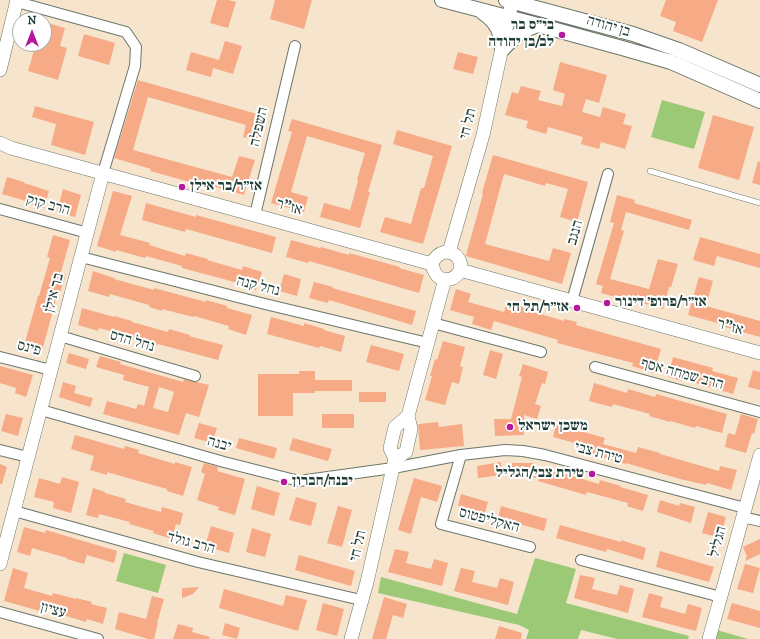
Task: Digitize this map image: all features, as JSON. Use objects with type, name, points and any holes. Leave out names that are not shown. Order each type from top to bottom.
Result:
[{"type":"main road","name":"בן יהודה","points":[[442,0],[671,62],[760,101]]},
{"type":"main road","name":"בן יהודה","points":[[511,1],[633,34],[679,50],[760,85]]},
{"type":"main road","points":[[478,10],[487,15],[497,26],[501,39],[502,50]]},
{"type":"main road","points":[[502,50],[521,32],[538,25]]},
{"type":"street","name":"בר אילן","points":[[0,564],[103,173],[134,66],[136,47],[126,32],[17,1]]},
{"type":"street","points":[[0,70],[17,1]]},
{"type":"street","name":"תל חי","points":[[449,252],[483,135],[510,18],[511,1]]},
{"type":"street","name":"השפלה","points":[[255,215],[295,46]]},
{"type":"street","name":"אז\"ר","points":[[0,143],[11,148],[432,264]]},
{"type":"street","name":"הנגב","points":[[572,301],[608,174]]},
{"type":"street","name":"הרב קוק","points":[[0,209],[88,233]]},
{"type":"street","points":[[449,252],[454,253],[457,256],[461,265],[458,274],[454,278],[444,280],[434,273],[432,264],[436,256],[440,253],[449,252]]},
{"type":"street","name":"נחל קנה","points":[[81,257],[428,344]]},
{"type":"street","name":"אז\"ר","points":[[460,270],[760,353]]},
{"type":"street","name":"תל חי","points":[[351,639],[367,582],[394,463],[406,452],[411,429],[408,416],[444,280]]},
{"type":"street","points":[[433,323],[541,352]]},
{"type":"street","name":"נחל הדס","points":[[60,336],[195,376]]},
{"type":"street","name":"פינס","points":[[0,357],[51,370]]},
{"type":"street","name":"הרב שמחה אסף","points":[[595,367],[760,412]]},
{"type":"street","name":"יבנה","points":[[41,410],[224,462],[299,481],[394,463]]},
{"type":"street","points":[[0,450],[28,457]]},
{"type":"street","name":"טירת צבי","points":[[394,463],[505,450],[523,451],[546,455],[744,512],[760,521]]},
{"type":"street","name":"הגליל","points":[[709,639],[760,454]]},
{"type":"street","name":"האקליפטוס","points":[[461,455],[441,524],[530,547]]},
{"type":"street","name":"הרב גולד","points":[[14,511],[204,563],[361,600]]},
{"type":"street","points":[[581,560],[721,597]]},
{"type":"street","name":"עציון","points":[[0,612],[98,639]]},
{"type":"lane","points":[[650,171],[760,203]]},
{"type":"green space","points":[[662,100],[705,112],[694,149],[651,137]]},
{"type":"green space","points":[[124,553],[166,565],[158,593],[116,581]]},
{"type":"green space","points":[[535,558],[576,569],[566,603],[689,636],[688,639],[617,639],[581,630],[578,639],[526,639],[529,630],[519,625],[378,593],[381,577],[517,614]]},
{"type":"green space","points":[[717,630],[748,639],[714,639]]},
{"type":"building","points":[[217,0],[236,2],[228,28],[210,23]]},
{"type":"building","points":[[275,0],[312,0],[304,29],[270,19]]},
{"type":"building","points":[[666,0],[718,0],[702,42],[673,31],[676,22],[660,16]]},
{"type":"building","points":[[52,24],[65,28],[60,46],[67,48],[58,80],[28,71],[34,52],[52,52]]},
{"type":"building","points":[[84,34],[115,43],[109,65],[78,56]]},
{"type":"building","points":[[225,41],[242,46],[233,74],[213,68],[211,77],[186,70],[191,52],[219,60]]},
{"type":"building","points":[[458,52],[478,57],[473,74],[453,69]]},
{"type":"building","points":[[560,62],[607,75],[599,103],[586,99],[582,112],[600,117],[603,107],[626,114],[623,124],[632,126],[625,149],[601,142],[599,149],[581,144],[583,137],[548,127],[546,134],[526,128],[528,121],[505,115],[512,92],[518,94],[521,86],[541,91],[538,100],[562,106],[565,94],[553,90]]},
{"type":"building","points":[[138,80],[264,116],[257,141],[243,137],[246,125],[148,97],[133,150],[232,177],[239,156],[255,160],[244,195],[150,171],[151,169],[114,158]]},
{"type":"building","points":[[35,106],[94,122],[85,155],[51,145],[56,124],[32,117]]},
{"type":"building","points":[[713,115],[754,127],[739,180],[698,168]]},
{"type":"building","points":[[292,119],[382,145],[368,192],[370,192],[360,228],[320,217],[324,203],[350,210],[365,153],[307,136],[291,192],[308,197],[304,212],[271,203],[292,132],[288,131]]},
{"type":"building","points":[[397,130],[452,146],[423,244],[380,232],[385,217],[411,224],[421,188],[424,188],[433,156],[393,144]]},
{"type":"building","points":[[493,155],[588,182],[577,222],[560,217],[568,189],[546,183],[545,186],[504,174],[485,244],[549,261],[553,248],[571,253],[562,284],[466,256]]},
{"type":"building","points":[[758,161],[760,162],[760,185],[752,183]]},
{"type":"building","points":[[7,177],[49,191],[44,208],[25,203],[26,201],[2,194]]},
{"type":"building","points":[[63,189],[81,195],[75,217],[57,212]]},
{"type":"building","points":[[113,191],[132,196],[120,235],[150,243],[149,245],[185,256],[186,253],[242,270],[243,266],[262,272],[256,290],[237,285],[238,283],[182,268],[182,266],[146,256],[145,258],[116,250],[116,252],[97,246]]},
{"type":"building","points":[[617,195],[635,200],[634,203],[692,220],[689,230],[626,212],[621,230],[624,231],[610,279],[649,289],[658,259],[678,264],[671,287],[669,287],[663,309],[626,298],[626,300],[601,293],[603,286],[596,284],[614,223],[610,222]]},
{"type":"building","points":[[146,203],[276,237],[272,253],[186,229],[185,232],[142,220]]},
{"type":"building","points":[[53,235],[70,240],[61,272],[66,274],[60,293],[58,292],[42,351],[24,346],[50,258],[47,257]]},
{"type":"building","points":[[700,237],[760,254],[760,268],[717,256],[714,266],[693,260]]},
{"type":"building","points":[[291,240],[349,255],[349,253],[424,275],[419,293],[309,261],[308,263],[286,257]]},
{"type":"building","points":[[93,271],[114,279],[154,290],[154,288],[206,302],[206,300],[252,315],[246,335],[228,329],[229,326],[194,316],[162,309],[162,311],[149,307],[149,305],[110,294],[109,297],[88,291]]},
{"type":"building","points":[[284,274],[301,279],[297,296],[279,291]]},
{"type":"building","points":[[699,277],[713,281],[706,306],[760,321],[760,337],[725,327],[725,325],[688,315]]},
{"type":"building","points":[[314,282],[416,311],[412,325],[329,300],[328,303],[309,298]]},
{"type":"building","points":[[456,289],[471,294],[468,302],[504,312],[507,302],[527,308],[527,310],[564,321],[564,319],[577,322],[576,325],[661,349],[654,373],[632,366],[633,363],[557,343],[558,340],[494,321],[491,330],[472,324],[474,317],[450,310]]},
{"type":"building","points":[[82,308],[168,332],[169,329],[223,345],[218,360],[133,339],[133,337],[99,328],[98,331],[78,325]]},
{"type":"building","points":[[271,317],[304,326],[304,323],[345,336],[341,352],[320,346],[319,348],[267,334]]},
{"type":"building","points":[[443,341],[465,347],[460,366],[463,367],[459,384],[452,382],[445,405],[425,400],[435,359],[437,360]]},
{"type":"building","points":[[371,345],[404,354],[399,371],[366,362]]},
{"type":"building","points":[[490,350],[503,354],[496,379],[483,375]]},
{"type":"building","points":[[69,353],[89,359],[86,369],[66,363]]},
{"type":"building","points":[[100,356],[121,362],[120,364],[183,382],[184,379],[209,385],[199,417],[186,413],[179,435],[103,414],[107,401],[136,409],[138,404],[144,406],[149,387],[123,380],[124,375],[96,367]],"holes":[[[159,387],[174,392],[168,412],[153,408]]]},
{"type":"building","points":[[673,357],[713,368],[712,371],[738,378],[733,394],[682,379],[682,381],[668,377]]},
{"type":"building","points":[[523,364],[548,372],[545,384],[542,383],[535,404],[541,406],[537,419],[524,415],[524,435],[495,436],[494,419],[511,419],[522,377],[519,376]]},
{"type":"building","points":[[0,366],[33,375],[26,397],[15,393],[16,388],[0,383]]},
{"type":"building","points":[[753,370],[760,372],[760,390],[748,387]]},
{"type":"building","points":[[299,371],[315,371],[315,380],[352,380],[352,391],[315,391],[315,393],[293,393],[293,416],[258,416],[258,374],[299,374]]},
{"type":"building","points":[[63,382],[76,386],[74,393],[93,398],[90,407],[59,397]]},
{"type":"building","points":[[594,383],[627,393],[628,389],[655,397],[656,394],[727,414],[722,433],[696,426],[695,428],[670,422],[649,416],[650,414],[613,404],[612,407],[589,401]]},
{"type":"building","points":[[359,392],[386,392],[386,402],[359,402]]},
{"type":"building","points":[[6,414],[23,418],[18,436],[1,431]]},
{"type":"building","points":[[322,414],[354,414],[354,428],[322,428]]},
{"type":"building","points":[[741,414],[758,419],[754,434],[752,433],[746,453],[725,447],[728,433],[735,435]]},
{"type":"building","points":[[557,421],[578,427],[577,430],[605,438],[603,444],[636,453],[638,447],[719,471],[720,466],[737,470],[731,490],[707,483],[706,485],[680,479],[580,451],[582,445],[553,437]]},
{"type":"building","points":[[438,422],[439,427],[462,424],[464,446],[420,450],[418,424]]},
{"type":"building","points":[[199,423],[217,428],[212,443],[194,438]]},
{"type":"building","points":[[75,435],[124,449],[125,446],[139,450],[138,453],[175,464],[175,462],[192,467],[183,496],[167,491],[167,489],[107,472],[107,475],[90,470],[94,456],[71,449]]},
{"type":"building","points":[[239,438],[277,448],[274,459],[236,448]]},
{"type":"building","points":[[293,438],[332,449],[328,461],[289,450]]},
{"type":"building","points":[[501,462],[502,475],[478,478],[477,466]]},
{"type":"building","points":[[204,463],[218,467],[217,471],[245,479],[235,515],[218,510],[219,507],[197,500],[205,474],[201,472]]},
{"type":"building","points":[[512,463],[533,463],[533,466],[565,475],[566,474],[599,484],[600,480],[648,495],[643,511],[627,506],[628,503],[587,492],[586,495],[538,481],[539,478],[512,477]]},
{"type":"building","points":[[0,464],[7,467],[2,484],[0,484]]},
{"type":"building","points":[[62,477],[79,482],[71,513],[53,508],[54,502],[34,497],[39,478],[60,484]]},
{"type":"building","points":[[414,478],[442,486],[437,502],[421,497],[411,534],[398,530]]},
{"type":"building","points":[[257,486],[280,493],[274,516],[251,509]]},
{"type":"building","points":[[93,488],[126,499],[125,502],[161,512],[162,507],[183,513],[180,525],[176,524],[172,539],[153,533],[154,531],[129,524],[130,522],[99,514],[98,518],[86,515]]},
{"type":"building","points":[[461,494],[488,502],[485,513],[458,506]]},
{"type":"building","points":[[296,497],[317,503],[311,526],[289,520]]},
{"type":"building","points":[[660,500],[679,506],[680,503],[695,507],[691,523],[657,512]]},
{"type":"building","points":[[338,506],[352,510],[342,547],[327,543]]},
{"type":"building","points":[[501,506],[547,519],[544,531],[498,518]]},
{"type":"building","points":[[708,512],[726,517],[720,538],[702,533]]},
{"type":"building","points":[[560,525],[621,542],[621,540],[646,548],[643,560],[607,549],[606,552],[556,538]]},
{"type":"building","points":[[211,526],[234,533],[229,553],[205,546]]},
{"type":"building","points":[[24,527],[45,533],[46,530],[117,551],[114,563],[87,555],[84,564],[32,548],[30,556],[17,552]]},
{"type":"building","points":[[252,528],[271,534],[265,557],[246,552]]},
{"type":"building","points":[[760,539],[760,554],[745,561],[747,556],[743,547]]},
{"type":"building","points":[[395,549],[409,552],[406,563],[431,569],[434,559],[448,563],[442,586],[388,572]]},
{"type":"building","points":[[660,551],[714,567],[709,582],[656,567]]},
{"type":"building","points":[[299,555],[355,571],[351,586],[295,570]]},
{"type":"building","points":[[745,564],[760,568],[753,593],[737,589]]},
{"type":"building","points":[[13,568],[28,573],[24,588],[52,596],[53,593],[76,598],[107,608],[103,624],[87,619],[86,622],[40,608],[40,611],[4,601]]},
{"type":"building","points":[[461,568],[475,571],[472,582],[497,588],[500,578],[514,582],[508,605],[454,591]]},
{"type":"building","points":[[580,575],[595,578],[592,589],[617,595],[620,585],[634,589],[628,613],[574,598]]},
{"type":"building","points":[[199,587],[193,594],[182,598],[182,588]]},
{"type":"building","points":[[224,589],[283,606],[286,595],[307,600],[298,631],[219,608]]},
{"type":"building","points":[[649,593],[663,597],[660,607],[685,614],[688,604],[702,608],[696,631],[642,617]]},
{"type":"building","points":[[152,596],[164,599],[154,639],[148,639],[115,629],[119,612],[146,619]]},
{"type":"building","points":[[384,597],[407,604],[403,618],[393,615],[386,639],[372,639]]},
{"type":"building","points":[[323,603],[344,609],[337,636],[316,630]]},
{"type":"building","points":[[732,603],[760,611],[760,628],[727,619]]},
{"type":"building","points":[[225,623],[240,628],[237,639],[222,635]]},
{"type":"building","points":[[178,624],[193,628],[192,632],[210,637],[209,639],[173,639]]},
{"type":"building","points":[[499,626],[522,633],[521,639],[495,639]]},
{"type":"place","name":"בי״ס בר לב/בן יהודה","points":[[562,35]]},
{"type":"place","name":"אז״ר/בר אילן","points":[[182,187]]},
{"type":"place","name":"אז״ר/פרופ׳ דינור","points":[[607,303]]},
{"type":"place","name":"אז״ר/תל חי","points":[[577,308]]},
{"type":"place","name":"משכן ישראל","points":[[510,427]]},
{"type":"place","name":"טירת צבי/הגליל","points":[[592,474]]},
{"type":"place","name":"יבנה/חברון","points":[[284,482]]}]
